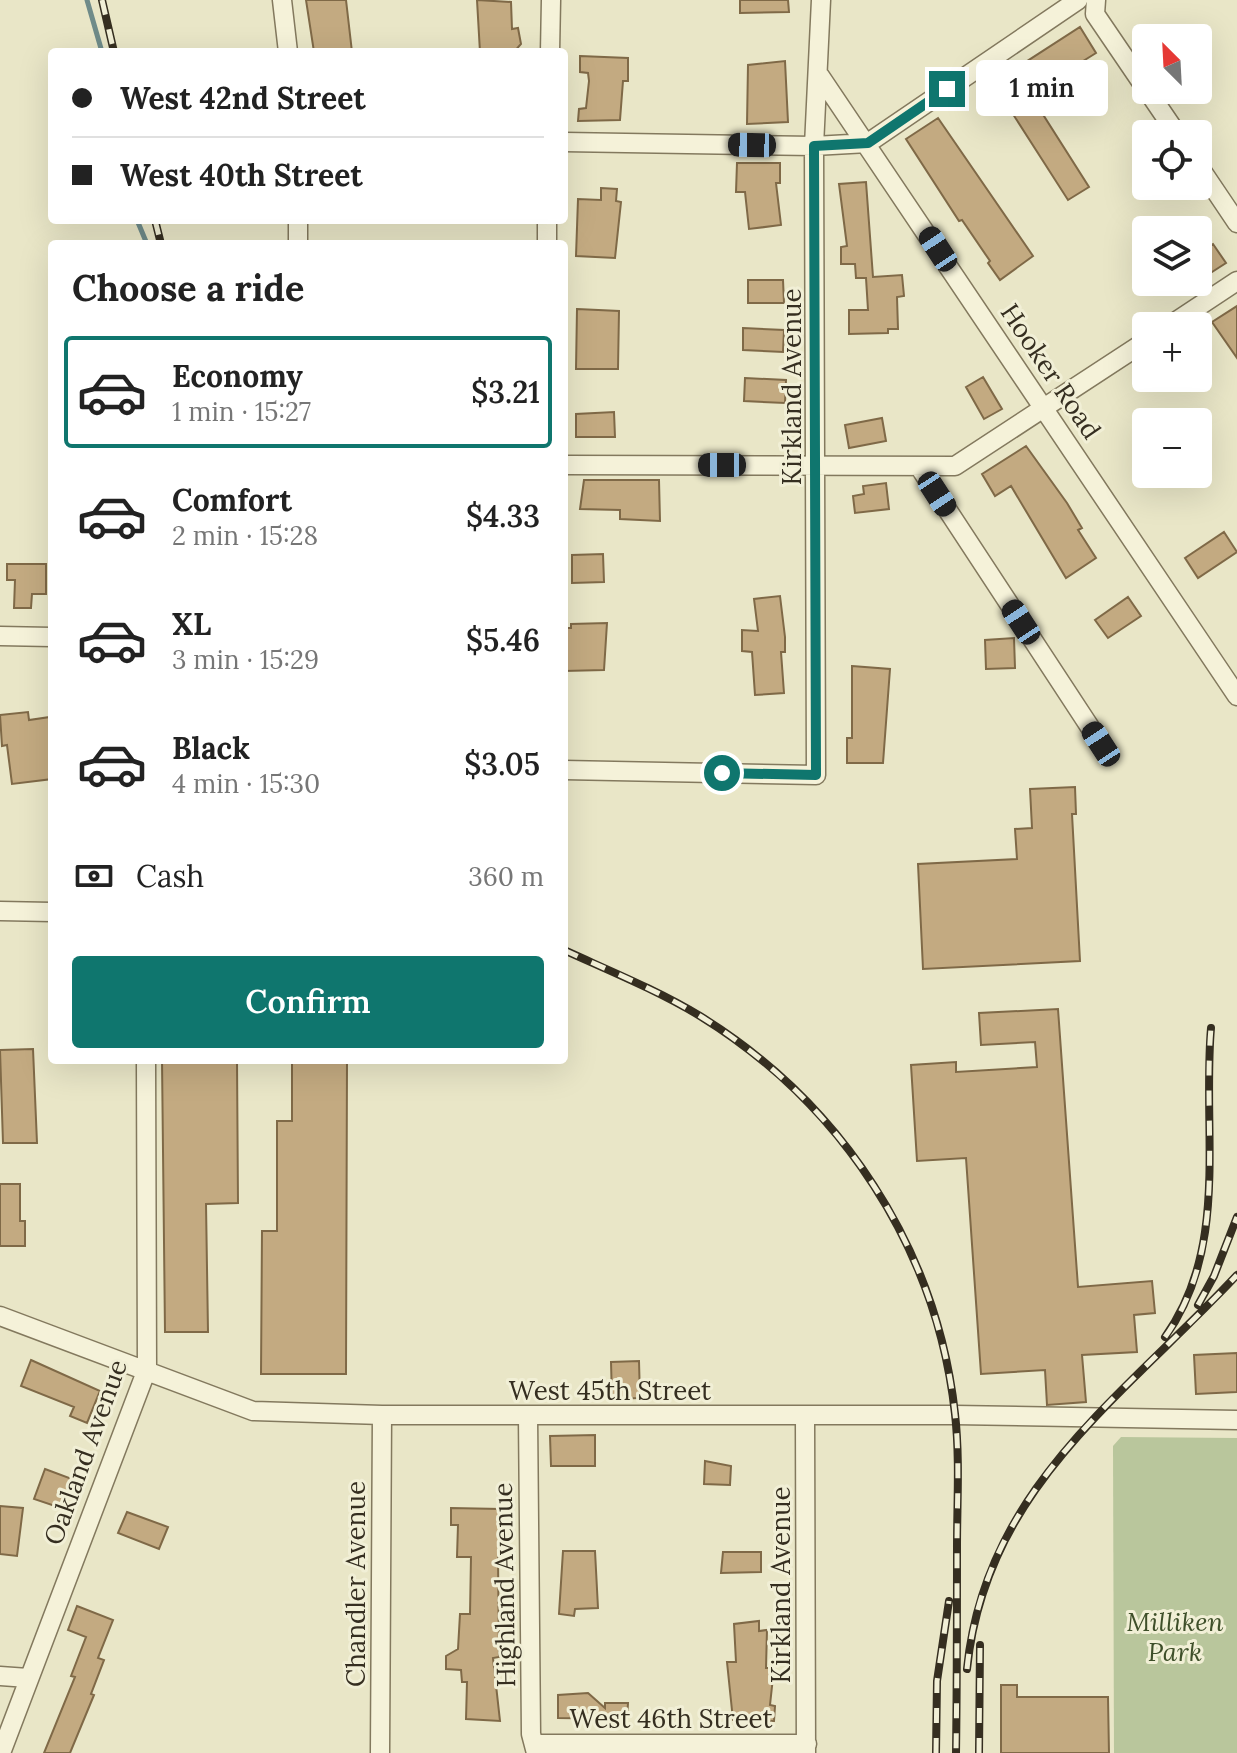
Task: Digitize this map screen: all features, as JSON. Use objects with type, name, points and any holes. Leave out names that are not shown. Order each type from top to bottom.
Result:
[{"type":"street","points":[[282,0],[288,48]]},
{"type":"street","points":[[550,48],[551,0]]},
{"type":"street","name":"Kirkland Avenue","points":[[568,770],[816,775],[818,465],[814,146],[820,76],[821,0]]},
{"type":"street","points":[[568,142],[814,146],[868,143],[1078,0]]},
{"type":"street","points":[[1096,0],[1095,14],[1132,68]]},
{"type":"street","name":"Hooker Road","points":[[820,76],[868,143],[1237,696]]},
{"type":"street","points":[[1212,186],[1237,223]]},
{"type":"street","points":[[1190,312],[1237,281]]},
{"type":"street","points":[[568,465],[955,466],[1132,350]]},
{"type":"street","points":[[920,468],[1101,744]]},
{"type":"street","points":[[0,636],[48,637]]},
{"type":"street","points":[[0,911],[48,912]]},
{"type":"street","name":"Oakland Avenue","points":[[1,1753],[147,1369],[146,1064]]},
{"type":"street","name":"West 45th Street","points":[[0,1316],[253,1411],[382,1415],[1237,1420]]},
{"type":"street","name":"Chandler Avenue","points":[[380,1753],[382,1415]]},
{"type":"street","name":"Highland Avenue","points":[[528,1416],[531,1734],[536,1748]]},
{"type":"street","name":"Kirkland Avenue","points":[[805,1417],[806,1748]]},
{"type":"street","points":[[0,1676],[28,1678]]},
{"type":"street","name":"West 46th Street","points":[[536,1748],[806,1748]]},
{"type":"green space","name":"Milliken Park","points":[[1121,1437],[1237,1438],[1237,1753],[1114,1753],[1113,1446]]},
{"type":"building","points":[[306,0],[346,0],[352,48],[313,48]]},
{"type":"building","points":[[477,0],[511,2],[512,29],[518,28],[521,44],[518,48],[480,48]]},
{"type":"building","points":[[740,0],[788,0],[789,12],[740,13]]},
{"type":"building","points":[[1080,27],[1096,53],[1030,94],[1089,187],[1068,200],[993,83]]},
{"type":"building","points":[[580,56],[628,58],[628,81],[623,81],[620,120],[578,121],[579,109],[586,108],[589,81],[588,73],[580,72]]},
{"type":"building","points":[[785,61],[788,122],[747,124],[748,65]]},
{"type":"building","points":[[938,118],[1033,256],[1000,280],[906,139]]},
{"type":"building","points":[[737,163],[780,163],[780,183],[776,183],[781,225],[749,229],[745,192],[736,192]]},
{"type":"building","points":[[866,182],[873,277],[902,275],[904,296],[897,297],[898,329],[888,329],[888,333],[849,334],[849,310],[868,310],[866,278],[856,278],[855,264],[841,264],[841,247],[847,246],[839,184]]},
{"type":"building","points":[[601,188],[617,189],[616,201],[621,202],[615,258],[576,256],[578,199],[601,200]]},
{"type":"building","points":[[1212,245],[1226,263],[1212,272]]},
{"type":"building","points":[[748,280],[783,280],[784,303],[748,303]]},
{"type":"building","points":[[1237,306],[1237,358],[1212,322]]},
{"type":"building","points":[[577,309],[619,311],[618,369],[576,369]]},
{"type":"building","points":[[743,328],[784,330],[783,352],[743,350]]},
{"type":"building","points":[[983,377],[1002,409],[984,419],[966,387]]},
{"type":"building","points":[[745,378],[786,380],[785,403],[744,401]]},
{"type":"building","points":[[614,412],[615,437],[576,437],[576,414]]},
{"type":"building","points":[[882,418],[886,441],[849,448],[845,425]]},
{"type":"building","points":[[1026,446],[1067,503],[1082,528],[1078,530],[1096,558],[1066,578],[1011,486],[995,496],[982,474]]},
{"type":"building","points":[[584,480],[659,480],[660,521],[620,519],[620,510],[580,509]]},
{"type":"building","points":[[886,483],[889,509],[855,513],[853,496],[864,494],[863,486]]},
{"type":"building","points":[[1224,532],[1237,552],[1198,578],[1185,558]]},
{"type":"building","points":[[603,554],[604,582],[572,583],[572,555]]},
{"type":"building","points":[[7,564],[46,564],[46,594],[32,594],[31,608],[14,608],[15,580],[7,580]]},
{"type":"building","points":[[780,596],[785,637],[785,652],[781,652],[784,693],[755,695],[752,652],[742,651],[742,630],[758,631],[754,599]]},
{"type":"building","points":[[1128,597],[1141,616],[1108,638],[1095,620]]},
{"type":"building","points":[[607,623],[604,670],[568,671],[568,628],[571,624]]},
{"type":"building","points":[[1014,638],[1015,668],[986,669],[985,640]]},
{"type":"building","points":[[852,666],[890,669],[883,763],[847,763],[847,738],[852,738]]},
{"type":"building","points":[[28,712],[29,720],[48,717],[48,780],[12,784],[7,745],[2,746],[0,715]]},
{"type":"building","points":[[1075,787],[1076,814],[1072,814],[1080,961],[923,969],[918,864],[1017,859],[1015,829],[1032,828],[1030,789]]},
{"type":"building","points":[[1058,1009],[1078,1287],[1152,1281],[1155,1313],[1134,1315],[1137,1352],[1082,1355],[1086,1402],[1047,1405],[1045,1370],[981,1374],[966,1158],[917,1161],[911,1065],[956,1062],[956,1072],[1037,1067],[1035,1042],[981,1045],[979,1013]]},
{"type":"building","points":[[33,1049],[37,1143],[3,1143],[0,1050]]},
{"type":"building","points":[[162,1064],[237,1064],[238,1203],[206,1204],[208,1332],[165,1332]]},
{"type":"building","points":[[292,1064],[347,1064],[346,1374],[261,1374],[262,1231],[277,1231],[277,1121],[292,1121]]},
{"type":"building","points":[[0,1184],[20,1184],[20,1221],[25,1221],[25,1246],[0,1246]]},
{"type":"building","points":[[1237,1353],[1237,1392],[1196,1394],[1194,1355]]},
{"type":"building","points":[[31,1360],[100,1391],[87,1423],[70,1416],[74,1407],[21,1386]]},
{"type":"building","points":[[639,1361],[640,1398],[612,1399],[611,1362]]},
{"type":"building","points":[[595,1435],[595,1466],[551,1466],[550,1436]]},
{"type":"building","points":[[705,1461],[731,1466],[730,1485],[704,1484]]},
{"type":"building","points":[[45,1469],[72,1479],[61,1508],[34,1499]]},
{"type":"building","points":[[0,1506],[23,1508],[17,1556],[0,1554]]},
{"type":"building","points":[[451,1508],[501,1509],[504,1557],[498,1557],[499,1657],[493,1658],[500,1721],[466,1719],[467,1682],[462,1682],[461,1670],[446,1669],[446,1656],[458,1649],[460,1614],[470,1614],[471,1557],[457,1557],[458,1525],[451,1525]]},
{"type":"building","points":[[127,1512],[168,1527],[159,1549],[118,1533]]},
{"type":"building","points":[[563,1551],[595,1551],[598,1608],[575,1609],[574,1616],[559,1614]]},
{"type":"building","points":[[723,1552],[761,1552],[761,1572],[721,1573]]},
{"type":"building","points":[[77,1606],[113,1620],[98,1658],[104,1660],[91,1694],[94,1695],[70,1753],[44,1753],[75,1677],[71,1676],[86,1637],[68,1630]]},
{"type":"building","points":[[759,1621],[759,1631],[767,1630],[766,1668],[774,1668],[770,1705],[775,1706],[774,1721],[733,1720],[727,1662],[736,1662],[734,1624]]},
{"type":"building","points":[[1001,1685],[1017,1685],[1017,1697],[1108,1697],[1109,1753],[1001,1753]]},
{"type":"building","points":[[588,1693],[605,1708],[605,1703],[628,1703],[627,1719],[558,1718],[558,1695]]},
{"type":"waterway","points":[[87,0],[101,48]]},
{"type":"waterway","points":[[139,224],[145,240]]},
{"type":"railway","points":[[102,0],[113,48]]},
{"type":"railway","points":[[156,224],[160,240]]},
{"type":"railway","points":[[568,952],[684,1007],[751,1051],[797,1092],[838,1136],[874,1185],[904,1238],[927,1294],[945,1353],[955,1414],[958,1464],[956,1753]]},
{"type":"railway","points":[[1165,1337],[1185,1302],[1198,1265],[1206,1227],[1211,1028]]},
{"type":"railway","points":[[1198,1305],[1214,1276],[1237,1217]]},
{"type":"railway","points":[[967,1669],[979,1605],[1001,1548],[1030,1497],[1066,1450],[1106,1406],[1237,1275]]},
{"type":"railway","points":[[936,1753],[937,1681],[949,1601]]},
{"type":"railway","points":[[979,1753],[980,1645]]},
{"type":"route","points":[[722,773],[816,775],[818,465],[814,146],[868,143],[947,89]]}]
